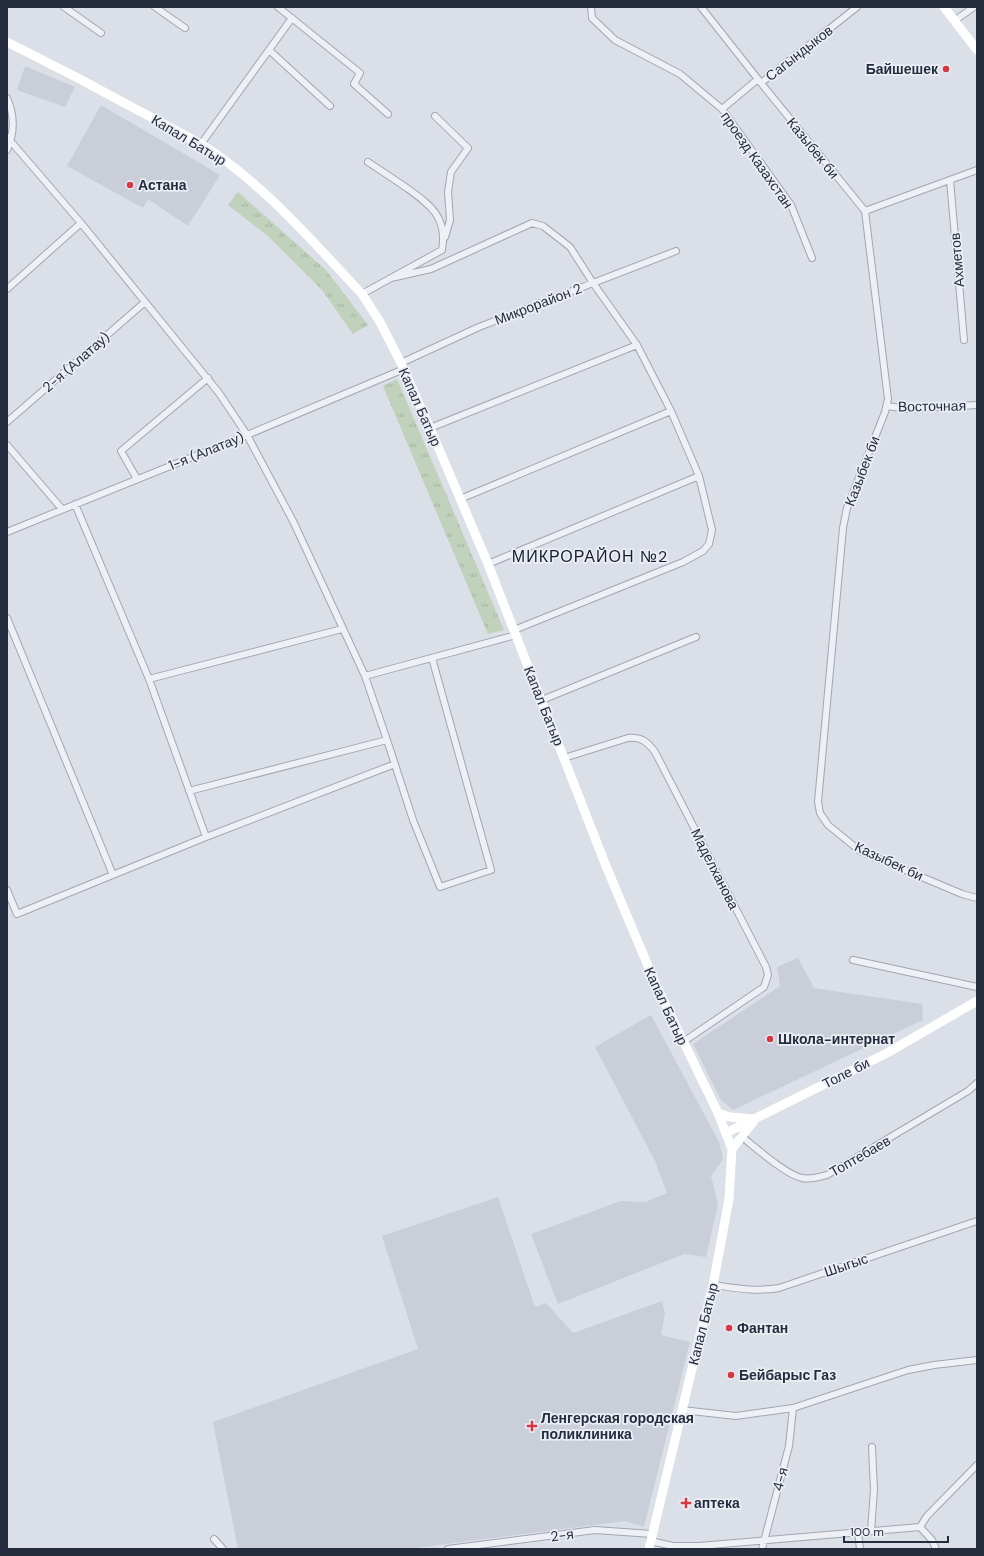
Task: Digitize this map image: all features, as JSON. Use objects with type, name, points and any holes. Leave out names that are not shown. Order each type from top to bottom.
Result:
[{"type":"main road","points":[[944,7],[977,50]]},
{"type":"main road","name":"Капал Батыр","points":[[7,42],[201,144],[218,155],[272,200],[362,294],[380,322],[430,428],[488,564],[615,887],[656,985],[718,1113],[732,1149],[729,1199],[713,1285],[650,1541]]},
{"type":"main road","name":"Толе би","points":[[726,1133],[886,1053],[977,1001]]},
{"type":"main road","points":[[718,1113],[755,1119]]},
{"type":"main road","points":[[732,1149],[755,1119]]},
{"type":"street","points":[[64,7],[101,33]]},
{"type":"street","points":[[155,7],[185,28]]},
{"type":"street","points":[[278,7],[360,73],[354,84],[388,114]]},
{"type":"street","name":"проезд Казахстан","points":[[591,7],[592,18],[615,40],[680,74],[722,109],[791,205],[812,258]]},
{"type":"street","name":"Казыбек би","points":[[701,7],[865,211],[888,399],[885,412],[847,508],[843,528],[818,802],[820,813],[828,825],[860,850],[962,894],[977,898]]},
{"type":"street","name":"Сагындыков","points":[[722,109],[856,7]]},
{"type":"street","points":[[954,21],[974,7]]},
{"type":"street","points":[[201,144],[292,18]]},
{"type":"street","points":[[269,50],[330,106]]},
{"type":"street","points":[[7,98],[12,107],[14,122],[7,150]]},
{"type":"street","points":[[362,294],[442,250],[444,237],[450,220],[448,192],[451,172],[468,148],[435,116]]},
{"type":"street","points":[[9,139],[81,223],[208,378],[247,435],[293,521],[365,676],[413,820],[440,887],[491,870],[432,658]]},
{"type":"street","points":[[368,162],[428,203],[439,218],[444,237]]},
{"type":"street","points":[[865,211],[977,170]]},
{"type":"street","name":"Ахметов","points":[[950,180],[964,340]]},
{"type":"street","points":[[7,289],[81,223]]},
{"type":"street","points":[[365,676],[432,658],[515,632],[683,562],[703,551],[709,544],[712,530],[699,476],[671,411],[637,345],[593,283],[570,247],[543,226],[532,223],[432,269],[391,278]]},
{"type":"street","name":"Микрорайон 2","points":[[402,366],[479,327],[676,251]]},
{"type":"street","name":"2-я (Алатау)","points":[[7,422],[145,302]]},
{"type":"street","points":[[430,428],[637,345]]},
{"type":"street","name":"1-я (Алатау)","points":[[7,532],[247,435],[402,366]]},
{"type":"street","points":[[136,480],[121,451],[208,378]]},
{"type":"street","name":"Восточная","points":[[886,406],[907,409],[977,405]]},
{"type":"street","points":[[460,499],[671,411]]},
{"type":"street","points":[[7,445],[62,509]]},
{"type":"street","points":[[488,564],[699,476]]},
{"type":"street","points":[[75,504],[149,679],[206,837]]},
{"type":"street","points":[[7,618],[113,875]]},
{"type":"street","points":[[149,679],[342,629]]},
{"type":"street","points":[[542,700],[696,637]]},
{"type":"street","name":"Маделханова","points":[[564,758],[628,738],[637,737],[649,744],[766,967],[768,975],[764,987],[683,1042]]},
{"type":"street","points":[[189,791],[387,740]]},
{"type":"street","points":[[7,890],[17,914],[206,837],[395,764]]},
{"type":"street","points":[[853,960],[977,987]]},
{"type":"street","name":"Топтебаев","points":[[741,1136],[786,1170],[801,1178],[813,1179],[827,1175],[915,1124],[968,1091],[977,1083]]},
{"type":"street","name":"Шыгыс","points":[[713,1285],[763,1291],[779,1288],[977,1221]]},
{"type":"street","points":[[682,1410],[736,1416],[793,1408],[908,1370],[934,1365],[977,1360]]},
{"type":"street","name":"4-я","points":[[762,1549],[789,1446],[793,1408]]},
{"type":"street","points":[[871,1531],[874,1490],[872,1447]]},
{"type":"street","points":[[936,1549],[932,1540],[920,1527],[927,1516],[977,1465]]},
{"type":"street","name":"2-я","points":[[448,1549],[595,1530],[673,1546],[699,1546],[920,1527]]},
{"type":"street","points":[[858,1532],[860,1549]]},
{"type":"street","points":[[214,1539],[223,1549]]},
{"type":"shaded area","points":[[25,66],[75,87],[65,107],[17,90]]},
{"type":"shaded area","points":[[101,105],[220,175],[188,226],[148,199],[143,208],[67,166]]},
{"type":"shaded area","points":[[798,958],[814,988],[922,1004],[923,1020],[733,1110],[721,1100],[693,1044],[780,986],[777,967]]},
{"type":"shaded area","points":[[651,1015],[719,1142],[723,1159],[711,1176],[718,1204],[706,1257],[684,1254],[558,1304],[531,1234],[621,1201],[645,1202],[667,1193],[655,1161],[595,1047]]},
{"type":"shaded area","points":[[498,1197],[535,1307],[546,1303],[573,1333],[662,1301],[665,1313],[661,1335],[690,1342],[644,1527],[625,1521],[408,1549],[238,1549],[213,1422],[418,1349],[382,1236]]},
{"type":"green space","points":[[238,192],[326,270],[368,325],[353,334],[322,290],[269,237],[228,205]]},
{"type":"green space","points":[[397,379],[504,630],[488,634],[383,386]]},
{"type":"place","name":"Байшешек","points":[[946,69]]},
{"type":"place","name":"Астана","points":[[130,185]]},
{"type":"place","name":"Школа-интернат","points":[[770,1039]]},
{"type":"place","name":"Фантан","points":[[729,1328]]},
{"type":"place","name":"Бейбарыс Газ","points":[[731,1375]]},
{"type":"place","name":"Ленгерская городская поликлиника","points":[[532,1426]]},
{"type":"place","name":"аптека","points":[[686,1503]]},
{"type":"district","name":"МИКРОРАЙОН №2","points":[[590,556]]}]
